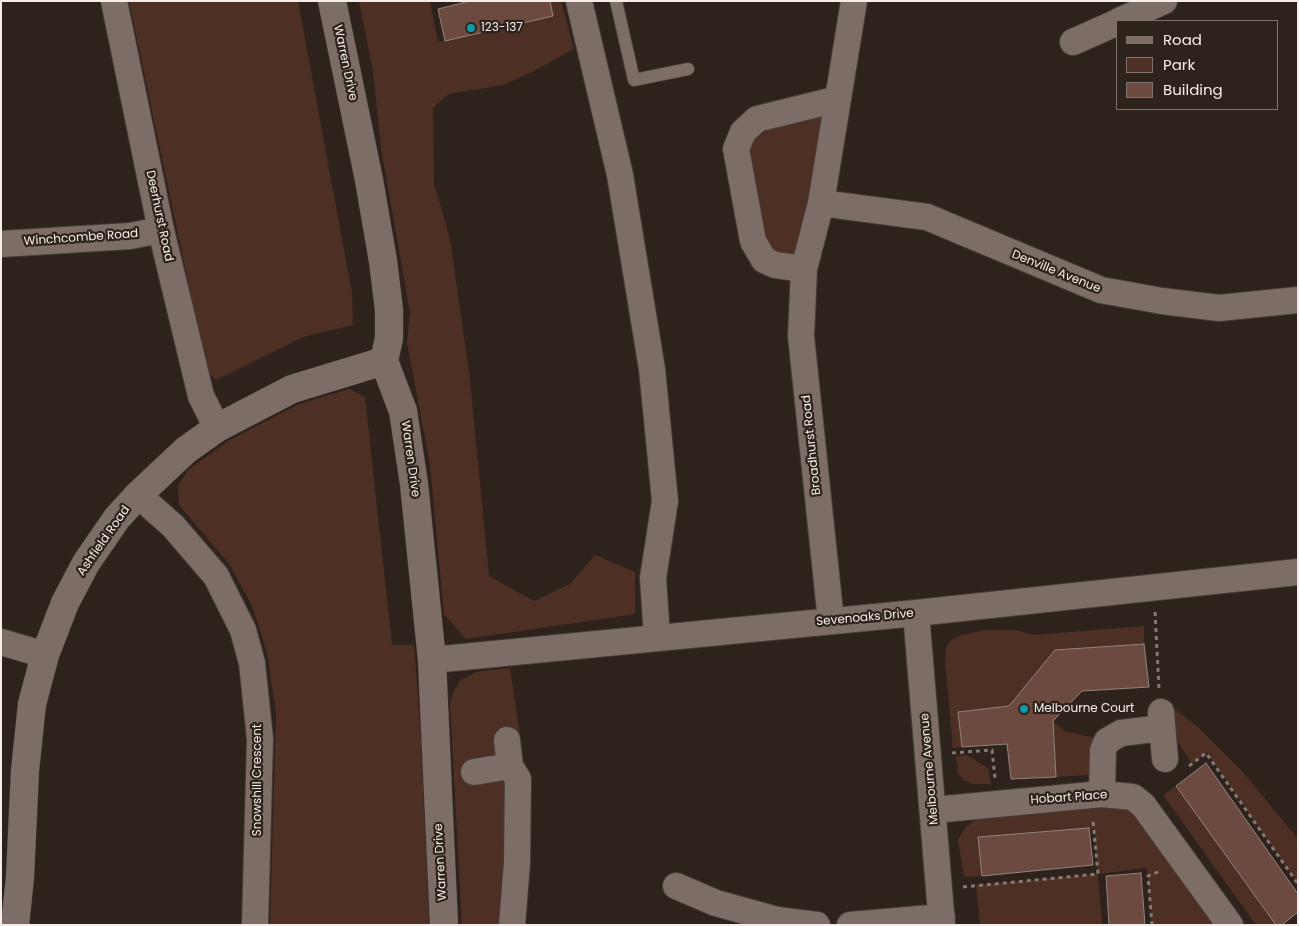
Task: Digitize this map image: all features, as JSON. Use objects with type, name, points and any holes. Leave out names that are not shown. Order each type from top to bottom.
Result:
[{"type":"main road","name":"Warren Drive","points":[[332,1],[367,171],[383,261],[389,310],[389,338],[384,361],[403,412],[414,484],[432,660],[444,925]]},
{"type":"main road","name":"Ashfield Road","points":[[15,925],[20,877],[25,771],[32,704],[45,655],[65,603],[86,563],[117,518],[138,495],[186,450],[217,428],[292,389],[384,361]]},
{"type":"street","name":"Deerhurst Road","points":[[114,1],[161,230],[201,396],[217,428]]},
{"type":"street","points":[[579,1],[620,175],[652,369],[665,501],[653,578],[657,638]]},
{"type":"street","name":"Broadhurst Road","points":[[831,621],[801,336],[804,269],[821,203],[854,1]]},
{"type":"street","points":[[1122,20],[1164,1]]},
{"type":"street","points":[[1073,42],[1116,23]]},
{"type":"street","points":[[804,269],[775,265],[764,260],[753,241],[736,149],[743,132],[756,119],[838,99]]},
{"type":"street","name":"Denville Avenue","points":[[821,203],[927,217],[1101,290],[1162,301],[1219,308],[1298,300]]},
{"type":"street","name":"Winchcombe Road","points":[[1,244],[130,236],[161,230]]},
{"type":"street","name":"Snowshill Crescent","points":[[138,495],[173,526],[216,576],[243,630],[252,663],[260,739],[256,925]]},
{"type":"street","name":"Sevenoaks Drive","points":[[432,660],[1154,589],[1298,572]]},
{"type":"street","name":"Melbourne Avenue","points":[[916,613],[942,921]]},
{"type":"street","points":[[1,642],[45,655]]},
{"type":"street","points":[[1096,795],[1107,741],[1126,732],[1161,720],[1175,764]]},
{"type":"street","points":[[507,740],[510,766],[518,779],[517,863],[512,925]]},
{"type":"street","points":[[474,772],[510,766]]},
{"type":"street","name":"Hobart Place","points":[[934,810],[1096,795],[1138,799],[1230,925]]},
{"type":"street","points":[[676,886],[716,903],[777,920],[817,925]]},
{"type":"street","points":[[850,925],[942,921]]},
{"type":"lane","points":[[616,1],[634,80],[688,69]]},
{"type":"path","points":[[1154,589],[1161,720]]},
{"type":"path","points":[[929,755],[992,750],[998,804]]},
{"type":"path","points":[[1175,764],[1206,752],[1298,884]]},
{"type":"path","points":[[940,889],[1098,874],[1096,795]]},
{"type":"path","points":[[1152,925],[1148,876],[1184,861]]},
{"type":"green space","points":[[129,1],[298,1],[352,293],[353,325],[303,337],[216,380],[207,372]]},
{"type":"green space","points":[[359,1],[430,1],[438,42],[553,16],[550,1],[561,1],[574,49],[534,71],[503,85],[449,94],[433,108],[434,183],[450,239],[470,380],[489,576],[534,601],[570,584],[595,555],[635,572],[635,614],[466,639],[444,614],[430,465],[407,342],[410,313],[381,148],[373,71]]},
{"type":"green space","points":[[828,101],[809,209],[793,268],[764,260],[743,132]]},
{"type":"green space","points":[[349,389],[365,397],[392,645],[414,645],[421,738],[429,925],[270,925],[276,712],[267,653],[253,608],[230,565],[179,505],[178,486],[188,470],[228,441],[299,404]]},
{"type":"green space","points":[[1144,626],[1144,644],[1055,650],[1009,706],[958,712],[962,747],[953,748],[945,662],[946,647],[951,640],[962,635],[984,630],[1016,630],[1033,635]]},
{"type":"green space","points":[[510,668],[520,735],[512,925],[462,925],[450,704],[454,691],[460,681],[476,672]]},
{"type":"green space","points":[[1172,707],[1198,727],[1242,771],[1298,839],[1298,884],[1207,753],[1192,764],[1176,739]]},
{"type":"green space","points":[[1053,721],[1064,731],[1107,741],[1103,774],[1056,777]]},
{"type":"green space","points":[[967,755],[988,768],[991,784],[973,784],[963,780],[958,773],[956,756]]},
{"type":"green space","points":[[1176,786],[1276,925],[1256,925],[1163,795]]},
{"type":"green space","points":[[1104,805],[1134,811],[1215,925],[1152,925],[1147,868],[1098,874],[1094,829],[978,837],[982,876],[964,877],[958,839],[967,826],[973,821],[982,818]]},
{"type":"green space","points":[[1098,874],[1102,925],[980,925],[976,885]]},
{"type":"building","name":"123-137","points":[[470,1],[550,1],[553,16],[445,41],[438,9]]},
{"type":"building","name":"Melbourne Court","points":[[1144,644],[1149,687],[1082,691],[1053,721],[1056,777],[1011,779],[1007,744],[962,747],[958,712],[1009,706],[1055,650]]},
{"type":"building","points":[[1206,763],[1298,894],[1298,912],[1282,925],[1276,925],[1176,786]]},
{"type":"building","points":[[1089,828],[1093,865],[982,876],[978,837]]},
{"type":"building","points":[[1141,873],[1145,925],[1109,925],[1106,876]]},
{"type":"place","name":"123-137","points":[[471,28]]},
{"type":"place","name":"Melbourne Court","points":[[1024,709]]}]
